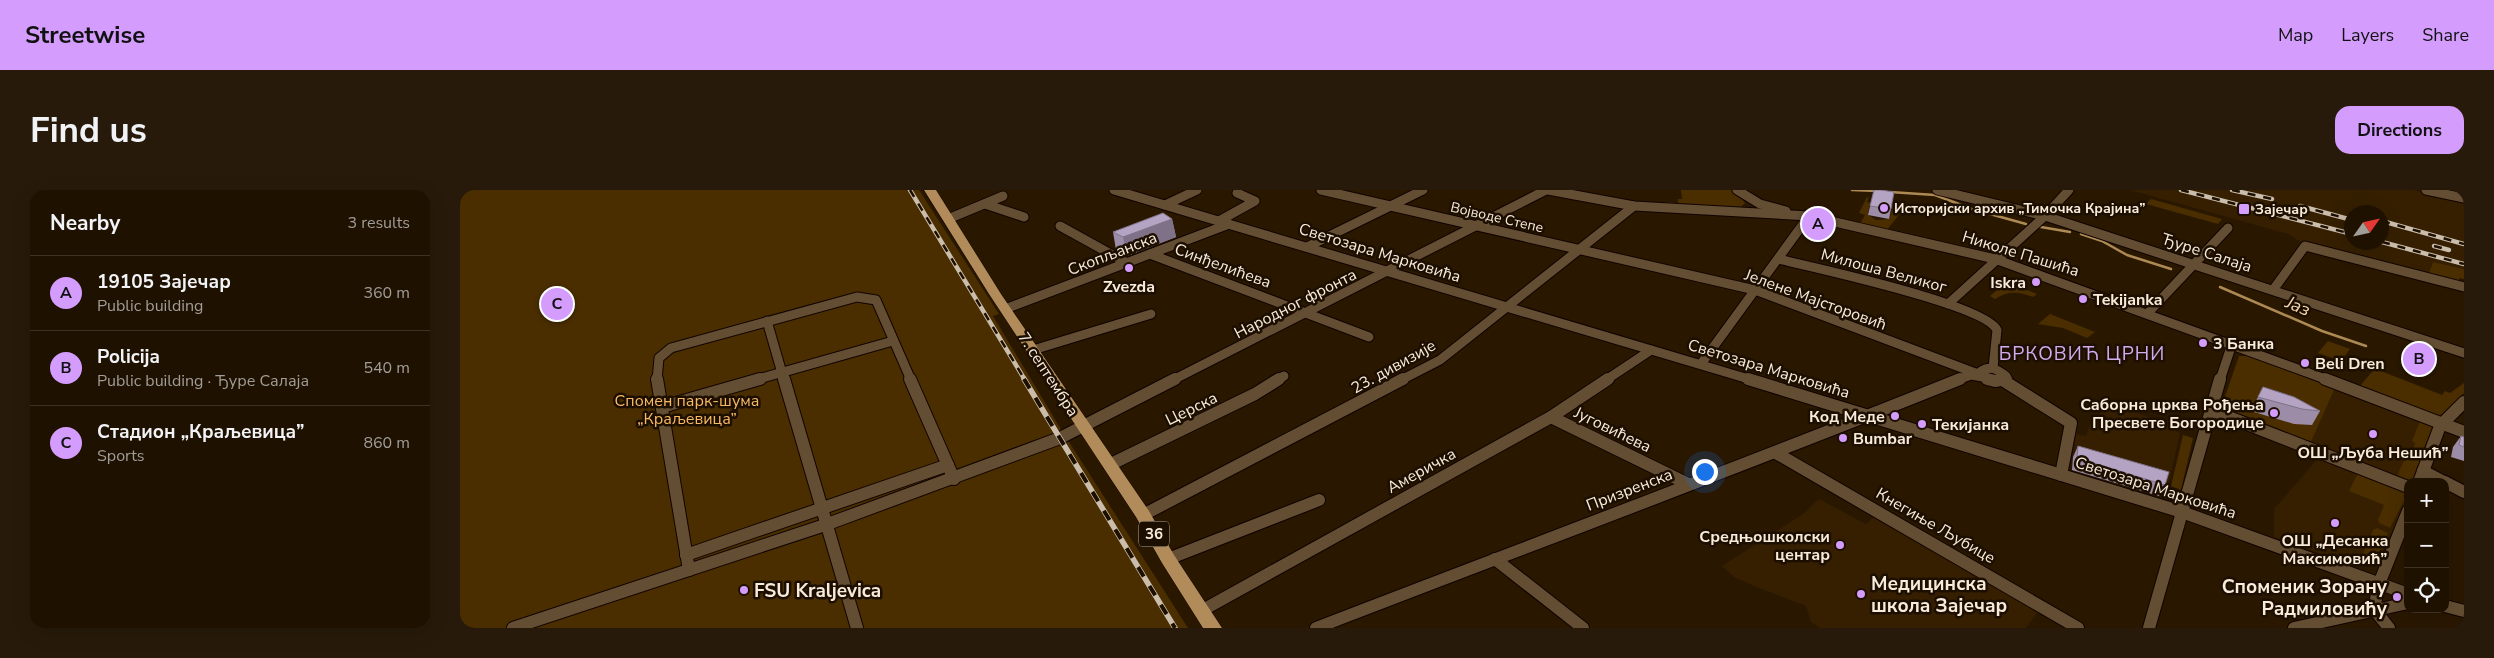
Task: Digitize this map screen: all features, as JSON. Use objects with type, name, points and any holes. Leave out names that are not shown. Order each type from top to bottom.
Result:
[{"type":"main road","name":"7. септембра","points":[[930,190],[1006,309],[1143,515],[1168,559],[1213,628]]},
{"type":"street","name":"Светозара Марковића","points":[[1114,190],[1507,309],[1702,364],[1867,417],[2182,512],[2404,593]]},
{"type":"street","points":[[1136,197],[1152,190]]},
{"type":"street","points":[[1165,205],[1197,190]]},
{"type":"street","name":"Војводе Степе","points":[[1321,190],[1579,250]]},
{"type":"street","points":[[1307,247],[1424,190]]},
{"type":"street","name":"Николе Пашића","points":[[1547,190],[1634,206],[1809,216],[1995,259],[2148,313],[2464,432]]},
{"type":"street","name":"Народног фронта","points":[[513,628],[825,525],[954,479],[1084,427],[1547,190]]},
{"type":"street","name":"Ђуре Салаја","points":[[1937,190],[2045,216],[2194,263],[2464,353]]},
{"type":"street","points":[[1948,304],[1995,259],[2045,216],[2070,190]]},
{"type":"street","points":[[2426,190],[2464,198]]},
{"type":"street","points":[[1740,192],[1750,207],[1758,214],[1766,210],[1766,206]]},
{"type":"street","points":[[1702,364],[1809,216],[1766,206],[1740,192]]},
{"type":"street","name":"Скопљанска","points":[[1006,309],[1150,254],[1224,223],[1255,200],[1237,193]]},
{"type":"street","points":[[948,219],[1003,196]]},
{"type":"street","points":[[985,204],[1024,216]]},
{"type":"street","name":"23. дивизије","points":[[1143,515],[1436,363],[1507,309],[1634,206]]},
{"type":"street","points":[[1739,213],[1750,207]]},
{"type":"street","points":[[1060,226],[1127,263]]},
{"type":"street","points":[[2148,313],[2228,228]]},
{"type":"street","points":[[2273,290],[2305,246],[2464,287]]},
{"type":"street","name":"Јелене Мајсторовић","points":[[1579,250],[1755,290],[1982,376]]},
{"type":"street","name":"Синђелићева","points":[[1150,254],[1308,312],[1369,337]]},
{"type":"street","name":"Милоша Великог","points":[[1778,259],[1948,304],[1994,324],[1997,330],[1994,368]]},
{"type":"street","points":[[689,570],[657,381],[657,361],[664,351],[679,345],[857,297],[868,297],[876,300],[892,341],[954,479]]},
{"type":"street","points":[[1033,350],[1151,314]]},
{"type":"street","points":[[767,321],[856,628]]},
{"type":"street","points":[[662,407],[892,341]]},
{"type":"street","points":[[2149,628],[2211,410],[2221,394],[2232,344]]},
{"type":"street","name":"Америчка","points":[[1202,611],[1551,417],[1651,350]]},
{"type":"street","points":[[2004,380],[2006,378],[2004,373],[1994,368],[1983,369],[1982,376],[1994,381],[2004,380],[2070,424],[2061,475]]},
{"type":"street","name":"Церска","points":[[1109,465],[1255,394],[1284,376]]},
{"type":"street","name":"Призренска","points":[[1316,628],[1688,484],[1776,453],[1968,376],[1982,376]]},
{"type":"street","points":[[2421,476],[2443,423],[2463,403]]},
{"type":"street","points":[[2211,410],[2404,485]]},
{"type":"street","name":"Југовићева","points":[[1551,417],[1688,484]]},
{"type":"street","name":"Кнегиње Љубице","points":[[1776,453],[2078,628]]},
{"type":"street","points":[[686,555],[948,465]]},
{"type":"street","points":[[2449,484],[2464,492]]},
{"type":"street","points":[[1168,559],[1319,500]]},
{"type":"street","points":[[2374,610],[2379,584],[2404,521]]},
{"type":"street","points":[[1495,559],[1583,628]]},
{"type":"street","points":[[2294,628],[2404,603]]},
{"type":"street","points":[[2449,607],[2464,611]]},
{"type":"street","points":[[2374,610],[2389,628]]},
{"type":"shaded area","points":[[2130,190],[2413,190],[2464,201],[2464,269],[2433,262],[2427,277],[2306,245],[2288,234]]},
{"type":"shaded area","name":"ОШ „Љуба Нешић”","points":[[2335,388],[2435,426],[2416,478],[2404,478],[2404,480],[2311,442]]},
{"type":"shaded area","points":[[2109,403],[2151,418],[2180,433],[2168,486],[2073,457],[2076,434],[2086,436],[2090,425]]},
{"type":"shaded area","name":"ОШ „Десанка Максимовић”","points":[[2321,455],[2404,488],[2404,508],[2377,563],[2357,554],[2351,565],[2274,537],[2274,509]]},
{"type":"shaded area","name":"Средњошколски центар","points":[[1819,499],[1866,524],[1875,516],[2040,609],[2026,628],[1820,628],[1811,622],[1806,606],[1734,577],[1722,566],[1803,514]]},
{"type":"green space","name":"Спомен парк-шума „Краљевица”","points":[[460,190],[919,190],[999,314],[993,316],[1062,431],[1188,628],[460,628]]},
{"type":"green space","points":[[1681,190],[1734,190],[1745,203],[1739,209],[1665,204],[1665,202],[1678,203],[1678,199],[1682,199]]},
{"type":"green space","points":[[1867,197],[1869,198],[1867,202],[1870,203],[1868,215],[1876,220],[1889,219],[1893,207],[1891,207],[1892,202],[1904,205],[1902,211],[1886,231],[1855,222],[1861,222],[1865,215],[1859,213]]},
{"type":"green space","points":[[2151,199],[2222,219],[2218,224],[2146,204]]},
{"type":"green space","points":[[2433,262],[2464,269],[2464,279],[2459,278],[2459,281],[2428,275]]},
{"type":"green space","points":[[2007,282],[2037,294],[2033,297],[2019,293],[2009,293],[1995,299],[1990,296]]},
{"type":"green space","points":[[2050,314],[2095,332],[2087,338],[2063,328],[2038,324]]},
{"type":"green space","points":[[2328,341],[2350,349],[2341,361],[2318,353]]},
{"type":"green space","points":[[2239,356],[2251,356],[2335,388],[2311,442],[2221,408]]},
{"type":"green space","points":[[2378,365],[2383,368],[2381,371],[2442,395],[2445,391],[2450,393],[2464,383],[2464,393],[2440,416],[2359,387]]},
{"type":"green space","points":[[2420,421],[2433,426],[2423,451],[2414,448],[2415,443],[2412,441]]},
{"type":"green space","points":[[2183,435],[2193,438],[2181,490],[2171,486]]},
{"type":"green space","points":[[2413,451],[2422,454],[2413,478],[2404,479],[2397,476],[2406,456],[2410,457]]},
{"type":"green space","points":[[2359,471],[2404,491],[2404,501],[2390,528],[2379,523],[2378,520],[2384,505],[2349,491]]},
{"type":"green space","points":[[2377,528],[2388,533],[2375,561],[2362,556],[2373,530]]},
{"type":"building","points":[[1874,190],[1894,192],[1891,209],[1870,206]]},
{"type":"building","points":[[1163,213],[1172,219],[1123,237],[1113,232]]},
{"type":"building","points":[[2263,387],[2294,397],[2320,411],[2302,409],[2258,397]]},
{"type":"building","points":[[2461,436],[2464,437],[2464,447],[2459,445]]},
{"type":"building","points":[[2078,446],[2169,472],[2165,485],[2077,458]]},
{"type":"waterway","name":"Јаз","points":[[1852,190],[1877,191]]},
{"type":"waterway","name":"Јаз","points":[[1890,192],[1935,195],[1972,209],[2026,224]]},
{"type":"waterway","name":"Јаз","points":[[2041,227],[2070,232]]},
{"type":"waterway","name":"Јаз","points":[[2081,234],[2102,241],[2127,255],[2171,269]]},
{"type":"waterway","name":"Јаз","points":[[2220,287],[2322,331],[2366,346]]},
{"type":"railway","points":[[910,190],[1025,380]]},
{"type":"railway","points":[[2181,190],[2344,232]]},
{"type":"railway","points":[[2232,190],[2272,199]]},
{"type":"railway","points":[[2300,206],[2344,218]]},
{"type":"railway","points":[[2389,223],[2464,244]]},
{"type":"railway","points":[[2389,244],[2464,264]]},
{"type":"railway","points":[[2434,246],[2449,250]]},
{"type":"railway","points":[[1024,379],[1175,628]]},
{"type":"place","name":"Историјски архив „Тимочка Крајина”","points":[[1884,208]]},
{"type":"place","name":"Зајечар","points":[[2244,209]]},
{"type":"place","name":"19105 Зајечар","points":[[1818,224]]},
{"type":"place","name":"Zvezda","points":[[1129,268]]},
{"type":"place","name":"Iskra","points":[[2036,282]]},
{"type":"place","name":"Tekijanka","points":[[2083,299]]},
{"type":"place","name":"Стадион „Краљевица”","points":[[557,304]]},
{"type":"place","name":"3 Банка","points":[[2203,343]]},
{"type":"place","name":"Policija","points":[[2419,359]]},
{"type":"place","name":"Beli Dren","points":[[2305,363]]},
{"type":"place","name":"Саборна црква Рођења Пресвете Богородице","points":[[2274,413]]},
{"type":"place","name":"Код Меде","points":[[1895,416]]},
{"type":"place","name":"Текијанка","points":[[1922,424]]},
{"type":"place","name":"ОШ „Љуба Нешић”","points":[[2373,434]]},
{"type":"place","name":"Bumbar","points":[[1843,438]]},
{"type":"place","name":"ОШ „Десанка Максимовић”","points":[[2335,523]]},
{"type":"place","name":"Средњошколски центар","points":[[1840,545]]},
{"type":"place","name":"FSU Kraljevica","points":[[744,590]]},
{"type":"place","name":"Медицинска школа Зајечар","points":[[1861,594]]},
{"type":"place","name":"Споменик Зорану Радмиловићу","points":[[2397,597]]},
{"type":"district","name":"БРКОВИЋ ЦРНИ","points":[[2082,353]]}]
